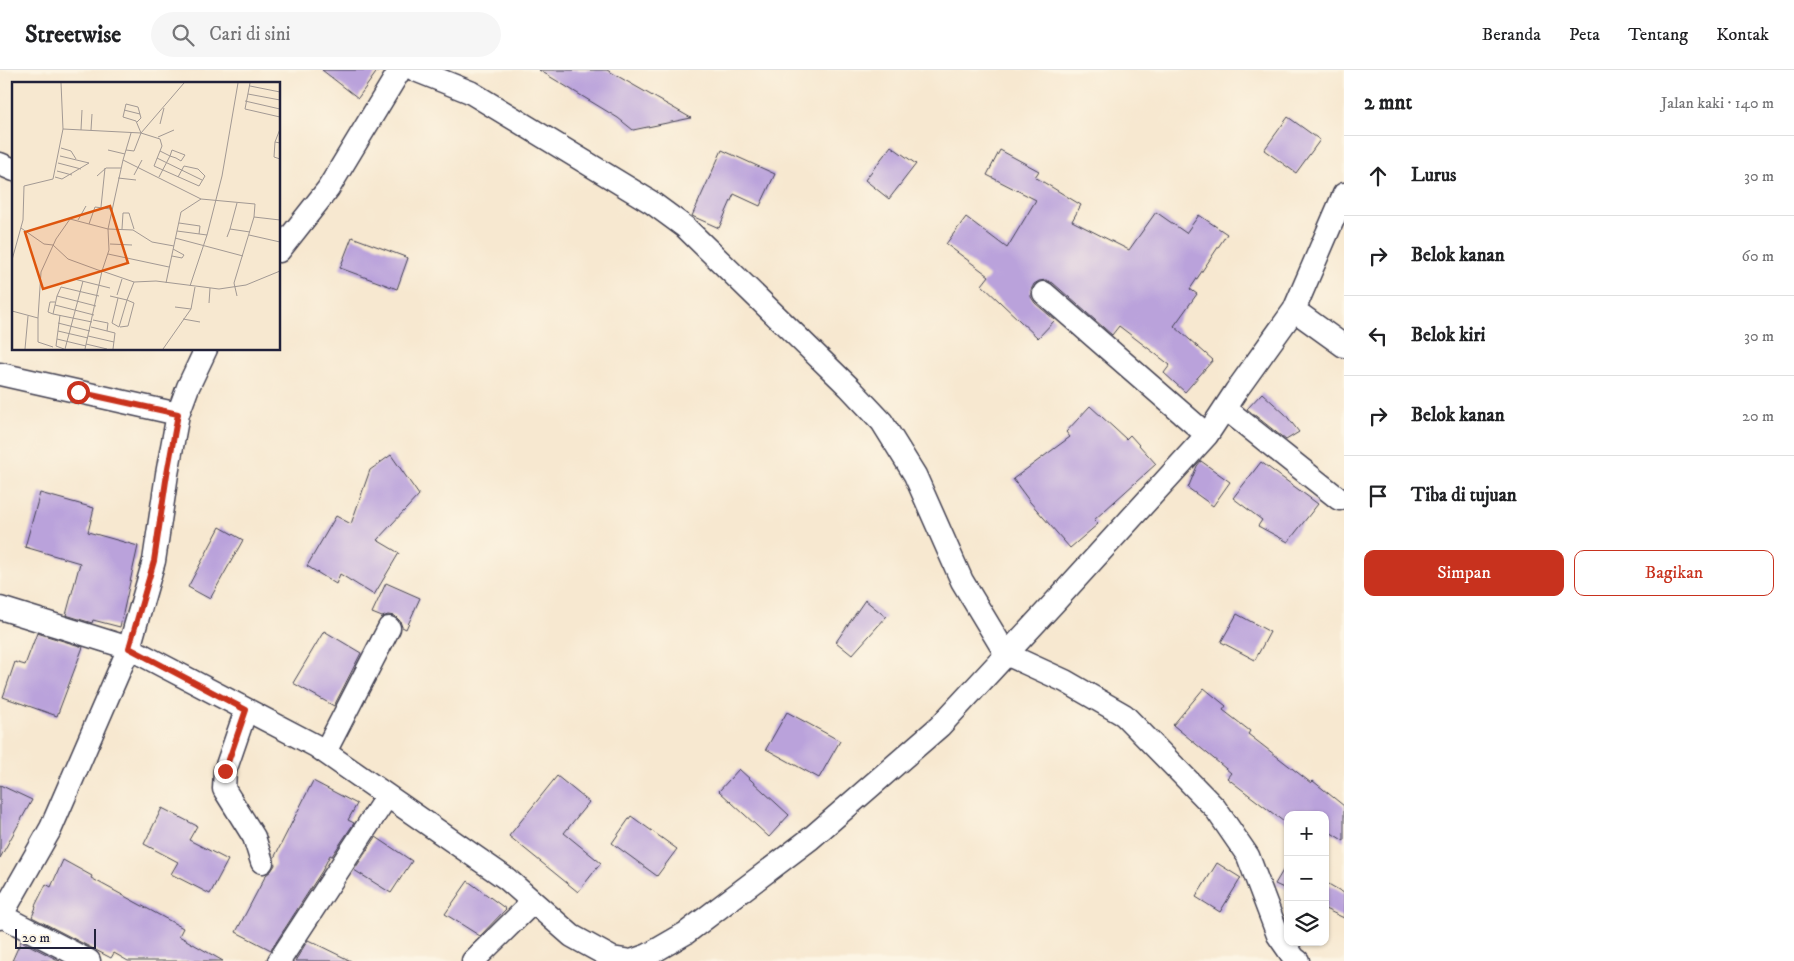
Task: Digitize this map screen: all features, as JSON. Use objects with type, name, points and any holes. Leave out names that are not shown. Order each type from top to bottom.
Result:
[{"type":"street","points":[[280,250],[328,188],[400,70]]},
{"type":"street","points":[[414,70],[470,92],[651,202],[685,228],[849,387],[882,422],[915,475],[962,581],[1006,654],[1065,682],[1124,715],[1215,808],[1248,856],[1278,935],[1298,961]]},
{"type":"street","points":[[0,164],[12,169]]},
{"type":"street","points":[[0,608],[129,648],[316,746],[507,879],[572,936],[612,958],[631,961],[648,955],[686,933],[810,839],[940,726],[1206,436],[1294,310],[1344,194]]},
{"type":"street","points":[[1044,293],[1206,436]]},
{"type":"street","points":[[1294,310],[1344,346]]},
{"type":"street","points":[[89,961],[1,917],[51,828],[129,648],[154,561],[178,414],[206,350]]},
{"type":"street","points":[[0,374],[178,414]]},
{"type":"street","points":[[1226,409],[1339,499]]},
{"type":"street","points":[[324,752],[389,628]]},
{"type":"street","points":[[246,710],[225,771],[224,789],[254,837],[262,862]]},
{"type":"street","points":[[279,961],[387,796]]},
{"type":"street","points":[[473,961],[533,902]]},
{"type":"building","points":[[322,70],[378,70],[358,98]]},
{"type":"building","points":[[539,70],[607,70],[691,118],[633,130],[618,118]]},
{"type":"building","points":[[1288,117],[1320,140],[1296,173],[1264,150]]},
{"type":"building","points":[[891,146],[916,164],[889,199],[865,180]]},
{"type":"building","points":[[722,150],[775,174],[760,206],[734,194],[719,228],[692,216]]},
{"type":"building","points":[[1000,150],[1039,171],[1035,177],[1081,205],[1072,221],[1129,250],[1156,212],[1186,233],[1199,215],[1227,234],[1190,289],[1197,294],[1174,326],[1213,360],[1185,392],[1164,373],[1170,365],[1119,326],[1112,335],[1053,283],[1046,280],[1034,284],[1031,290],[1031,297],[1035,303],[1055,320],[1038,338],[982,285],[989,276],[946,244],[966,217],[1007,248],[1036,200],[987,175]]},
{"type":"building","points":[[352,237],[408,258],[397,289],[340,268]]},
{"type":"building","points":[[1262,393],[1285,414],[1299,432],[1286,440],[1247,409]]},
{"type":"building","points":[[1090,406],[1126,439],[1130,435],[1156,464],[1094,520],[1098,524],[1070,548],[1030,502],[1013,479],[1070,437],[1066,432]]},
{"type":"building","points":[[391,455],[419,495],[377,540],[399,553],[374,595],[340,574],[336,584],[307,566],[336,516],[351,524],[370,470]]},
{"type":"building","points":[[1201,461],[1230,482],[1213,506],[1188,488]]},
{"type":"building","points":[[1261,462],[1318,504],[1288,542],[1258,526],[1262,520],[1233,498]]},
{"type":"building","points":[[40,493],[94,508],[88,532],[138,546],[120,627],[93,620],[92,623],[66,615],[80,563],[25,547]]},
{"type":"building","points":[[220,527],[243,540],[210,599],[188,587]]},
{"type":"building","points":[[386,583],[420,598],[406,629],[402,627],[400,621],[395,616],[388,615],[382,617],[372,613]]},
{"type":"building","points":[[865,600],[886,617],[852,655],[836,642]]},
{"type":"building","points":[[1237,614],[1270,632],[1255,660],[1221,642]]},
{"type":"building","points":[[324,631],[361,653],[334,706],[293,683]]},
{"type":"building","points":[[37,633],[83,647],[57,716],[3,697],[15,662],[25,665]]},
{"type":"building","points":[[1204,688],[1226,706],[1223,710],[1250,731],[1248,734],[1344,806],[1344,841],[1329,832],[1329,811],[1284,811],[1284,822],[1227,778],[1231,773],[1173,725]]},
{"type":"building","points":[[787,712],[840,741],[819,778],[766,749]]},
{"type":"building","points":[[739,769],[789,815],[769,837],[719,791]]},
{"type":"building","points":[[557,776],[589,802],[564,833],[601,863],[578,892],[509,836]]},
{"type":"building","points":[[313,781],[357,804],[348,820],[354,823],[332,856],[330,855],[322,871],[271,950],[236,932],[266,875],[275,865],[274,858]]},
{"type":"building","points":[[0,785],[32,800],[0,858]]},
{"type":"building","points":[[162,808],[197,826],[189,840],[228,860],[210,894],[171,874],[178,862],[144,844]]},
{"type":"building","points":[[631,816],[677,849],[657,876],[612,843]]},
{"type":"building","points":[[376,837],[412,861],[391,893],[354,870]]},
{"type":"building","points":[[63,860],[92,876],[91,878],[183,928],[179,936],[223,961],[128,961],[114,953],[111,958],[32,917],[35,906],[46,884],[51,887]]},
{"type":"building","points":[[1217,863],[1241,878],[1220,912],[1196,897]]},
{"type":"building","points":[[1284,869],[1284,888],[1275,884]]},
{"type":"building","points":[[468,881],[506,909],[480,936],[445,914]]},
{"type":"building","points":[[1329,884],[1344,893],[1344,918],[1329,911]]},
{"type":"building","points":[[308,940],[351,961],[295,961]]},
{"type":"building","points":[[21,941],[60,961],[12,961]]},
{"type":"route","points":[[78,392],[178,414],[154,561],[129,648],[246,710],[225,771]]}]
